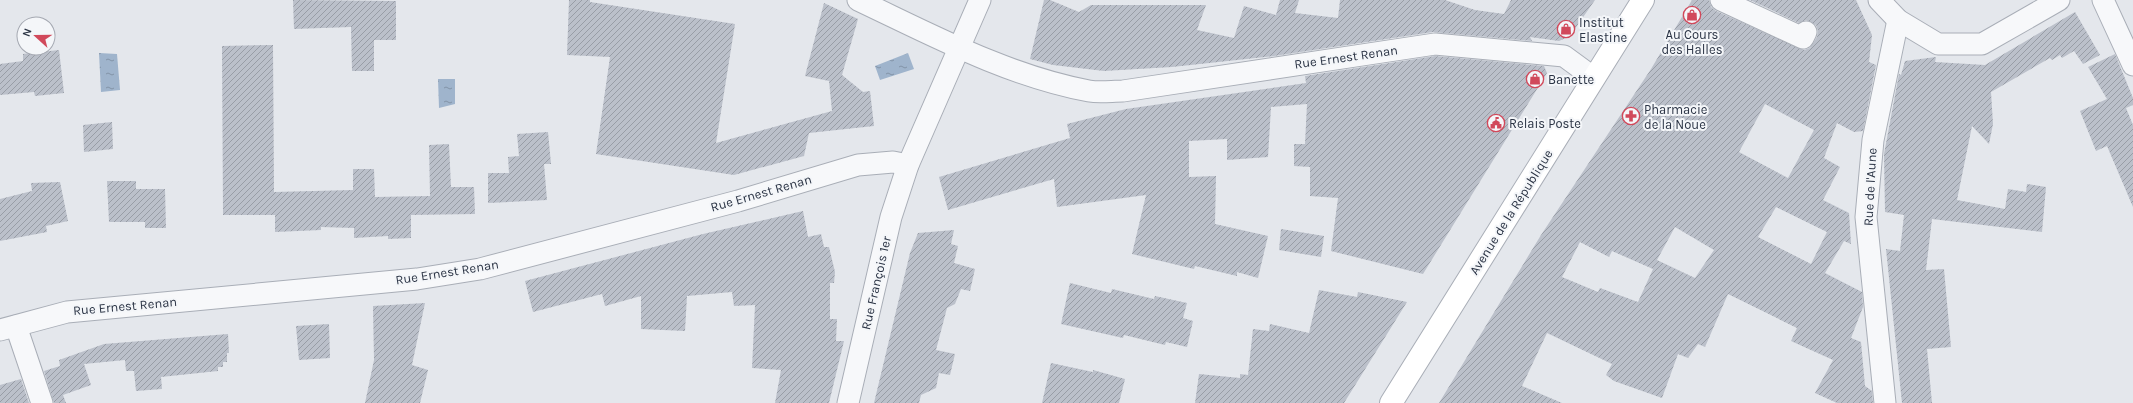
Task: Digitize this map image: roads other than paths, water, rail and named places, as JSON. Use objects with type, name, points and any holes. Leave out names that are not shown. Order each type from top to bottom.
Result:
[{"type":"main road","name":"Avenue de la République","points":[[1391,403],[1643,0]]},
{"type":"street","name":"Rue Ernest Renan","points":[[858,0],[959,47],[1028,75],[1091,92],[1123,90],[1435,44],[1564,56],[1594,78]]},
{"type":"street","points":[[959,47],[980,0]]},
{"type":"street","points":[[1721,0],[1803,38],[1806,32]]},
{"type":"street","points":[[1879,0],[1898,20],[1938,44],[1982,44],[2059,0]]},
{"type":"street","points":[[2103,0],[2133,65]]},
{"type":"street","name":"Rue de l'Aune","points":[[1885,403],[1866,217],[1873,140],[1898,20]]},
{"type":"street","name":"Rue François 1er","points":[[848,403],[891,217],[908,165],[959,47]]},
{"type":"street","name":"Rue Ernest Renan","points":[[8,328],[67,312],[409,279],[480,270],[738,201],[858,165],[893,162],[908,165]]},
{"type":"street","points":[[8,328],[42,403]]},
{"type":"water","points":[[99,53],[117,54],[120,90],[101,92]]},
{"type":"water","points":[[908,53],[914,69],[880,80],[875,66]]},
{"type":"water","points":[[438,79],[455,79],[455,104],[439,108]]},
{"type":"place","name":"Au Cours des Halles","points":[[1692,15]]},
{"type":"place","name":"Institut Elastine","points":[[1566,29]]},
{"type":"place","name":"Banette","points":[[1535,79]]},
{"type":"place","name":"Pharmacie de la Noue","points":[[1631,116]]},
{"type":"place","name":"Relais Poste","points":[[1496,123]]}]
